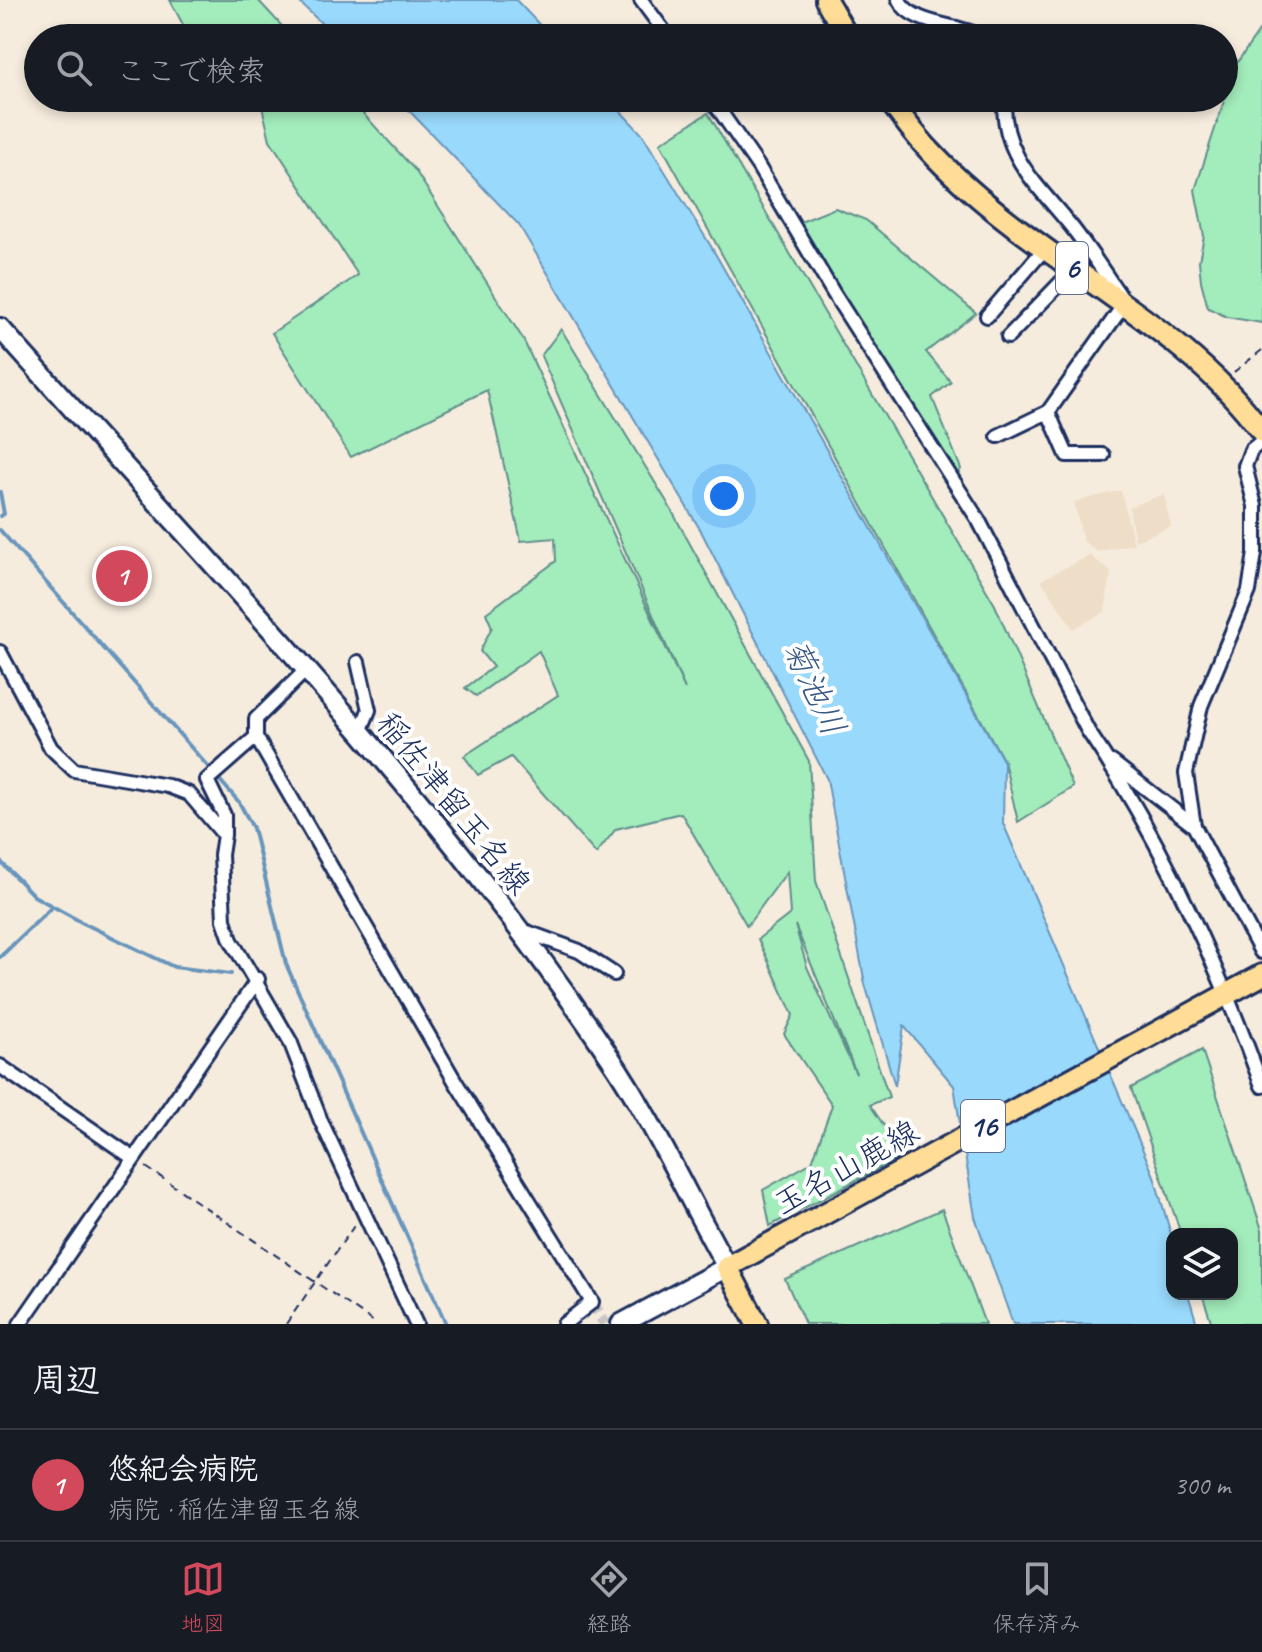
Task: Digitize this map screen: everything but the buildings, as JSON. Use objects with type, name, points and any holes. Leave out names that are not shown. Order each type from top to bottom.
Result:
[{"type":"main road","points":[[826,0],[840,24]]},
{"type":"main road","name":"6","points":[[898,112],[929,151],[1074,269],[1125,303],[1224,387],[1262,432]]},
{"type":"main road","name":"稲佐津留玉名線","points":[[0,328],[360,732],[516,928],[611,1057],[727,1267]]},
{"type":"main road","name":"玉名山鹿線","points":[[727,1267],[1262,975]]},
{"type":"main road","points":[[621,1324],[727,1267],[757,1324]]},
{"type":"street","points":[[641,0],[659,24]]},
{"type":"street","points":[[899,0],[903,7],[920,18],[952,24]]},
{"type":"street","points":[[721,112],[758,166],[834,294],[979,521],[1088,731],[1106,758],[1199,929],[1222,996],[1262,1086]]},
{"type":"street","name":"6","points":[[1003,112],[1003,124],[1020,165],[1073,228],[1125,303]]},
{"type":"street","points":[[987,316],[1046,247]]},
{"type":"street","points":[[1008,337],[1074,269]]},
{"type":"street","points":[[998,436],[1048,412],[1125,303]]},
{"type":"street","points":[[1048,412],[1067,455],[1103,455]]},
{"type":"street","points":[[1261,952],[1194,826],[1186,773],[1201,706],[1249,591],[1255,553],[1255,506],[1245,466],[1251,450],[1262,441]]},
{"type":"street","points":[[0,652],[51,748],[74,770],[168,786],[189,794],[224,835]]},
{"type":"street","points":[[358,662],[369,710],[360,732]]},
{"type":"street","points":[[305,671],[256,719],[256,737],[455,1081],[592,1302],[564,1324]]},
{"type":"street","points":[[256,737],[207,780],[224,815],[221,855],[224,920],[231,940],[258,979],[290,1041],[321,1121],[416,1324]]},
{"type":"street","points":[[1106,758],[1194,826]]},
{"type":"street","points":[[516,928],[579,951],[614,974]]},
{"type":"street","points":[[20,1324],[258,979]]},
{"type":"street","points":[[0,1066],[133,1158]]},
{"type":"path","points":[[1224,387],[1222,384],[1262,350]]},
{"type":"path","points":[[133,1158],[377,1324]]},
{"type":"path","points":[[286,1324],[366,1214]]},
{"type":"shaded area","points":[[1121,490],[1134,544],[1097,552],[1083,541],[1074,502]]},
{"type":"shaded area","points":[[1164,494],[1171,527],[1135,541],[1129,507]]},
{"type":"shaded area","points":[[1090,555],[1111,572],[1105,612],[1073,629],[1041,580]]},
{"type":"green space","points":[[170,0],[258,0],[280,24],[183,24]]},
{"type":"green space","points":[[1262,27],[1262,323],[1227,317],[1208,308],[1199,261],[1204,236],[1195,190],[1220,112],[1238,112],[1238,61]]},
{"type":"green space","points":[[263,112],[362,112],[415,170],[523,339],[685,689],[541,356],[561,329],[667,502],[809,761],[816,881],[889,1097],[870,1105],[904,1155],[770,1226],[763,1190],[812,1162],[832,1105],[784,1034],[793,1015],[758,939],[790,914],[787,872],[747,926],[681,813],[616,829],[596,854],[511,757],[478,775],[464,756],[558,695],[539,651],[476,696],[465,688],[493,667],[480,651],[492,627],[486,613],[556,561],[555,538],[521,541],[487,390],[351,457],[272,333],[358,275],[270,140]],"holes":[[[795,925],[856,1074],[807,967]]]},
{"type":"green space","points":[[708,113],[995,605],[1073,787],[1018,822],[1004,761],[660,143]]},
{"type":"green space","points":[[835,208],[866,220],[976,313],[926,352],[951,382],[932,397],[961,469],[956,477],[798,223]]},
{"type":"green space","points":[[1202,1050],[1262,1230],[1262,1324],[1212,1324],[1204,1300],[1238,1300],[1238,1228],[1179,1228],[1131,1088]]},
{"type":"green space","points":[[942,1209],[985,1324],[805,1324],[785,1279]]},
{"type":"water","points":[[297,0],[516,0],[539,24],[322,24]]},
{"type":"water","name":"菊池川","points":[[410,112],[621,112],[642,134],[712,248],[1004,762],[1003,823],[1154,1176],[1169,1228],[1166,1228],[1166,1300],[1190,1300],[1197,1324],[1013,1324],[975,1217],[954,1086],[904,1026],[895,1086],[865,984],[827,779],[701,531],[519,225]]},
{"type":"waterway","points":[[0,492],[4,514],[0,516]]},
{"type":"waterway","points":[[0,530],[239,802],[253,828],[286,964],[446,1324]]},
{"type":"waterway","points":[[0,861],[34,896],[83,923],[174,967],[231,974]]},
{"type":"waterway","points":[[0,957],[52,907]]},
{"type":"tunnel","points":[[592,1302],[605,1324]]},
{"type":"place","name":"悠紀会病院","points":[[122,576]]}]
